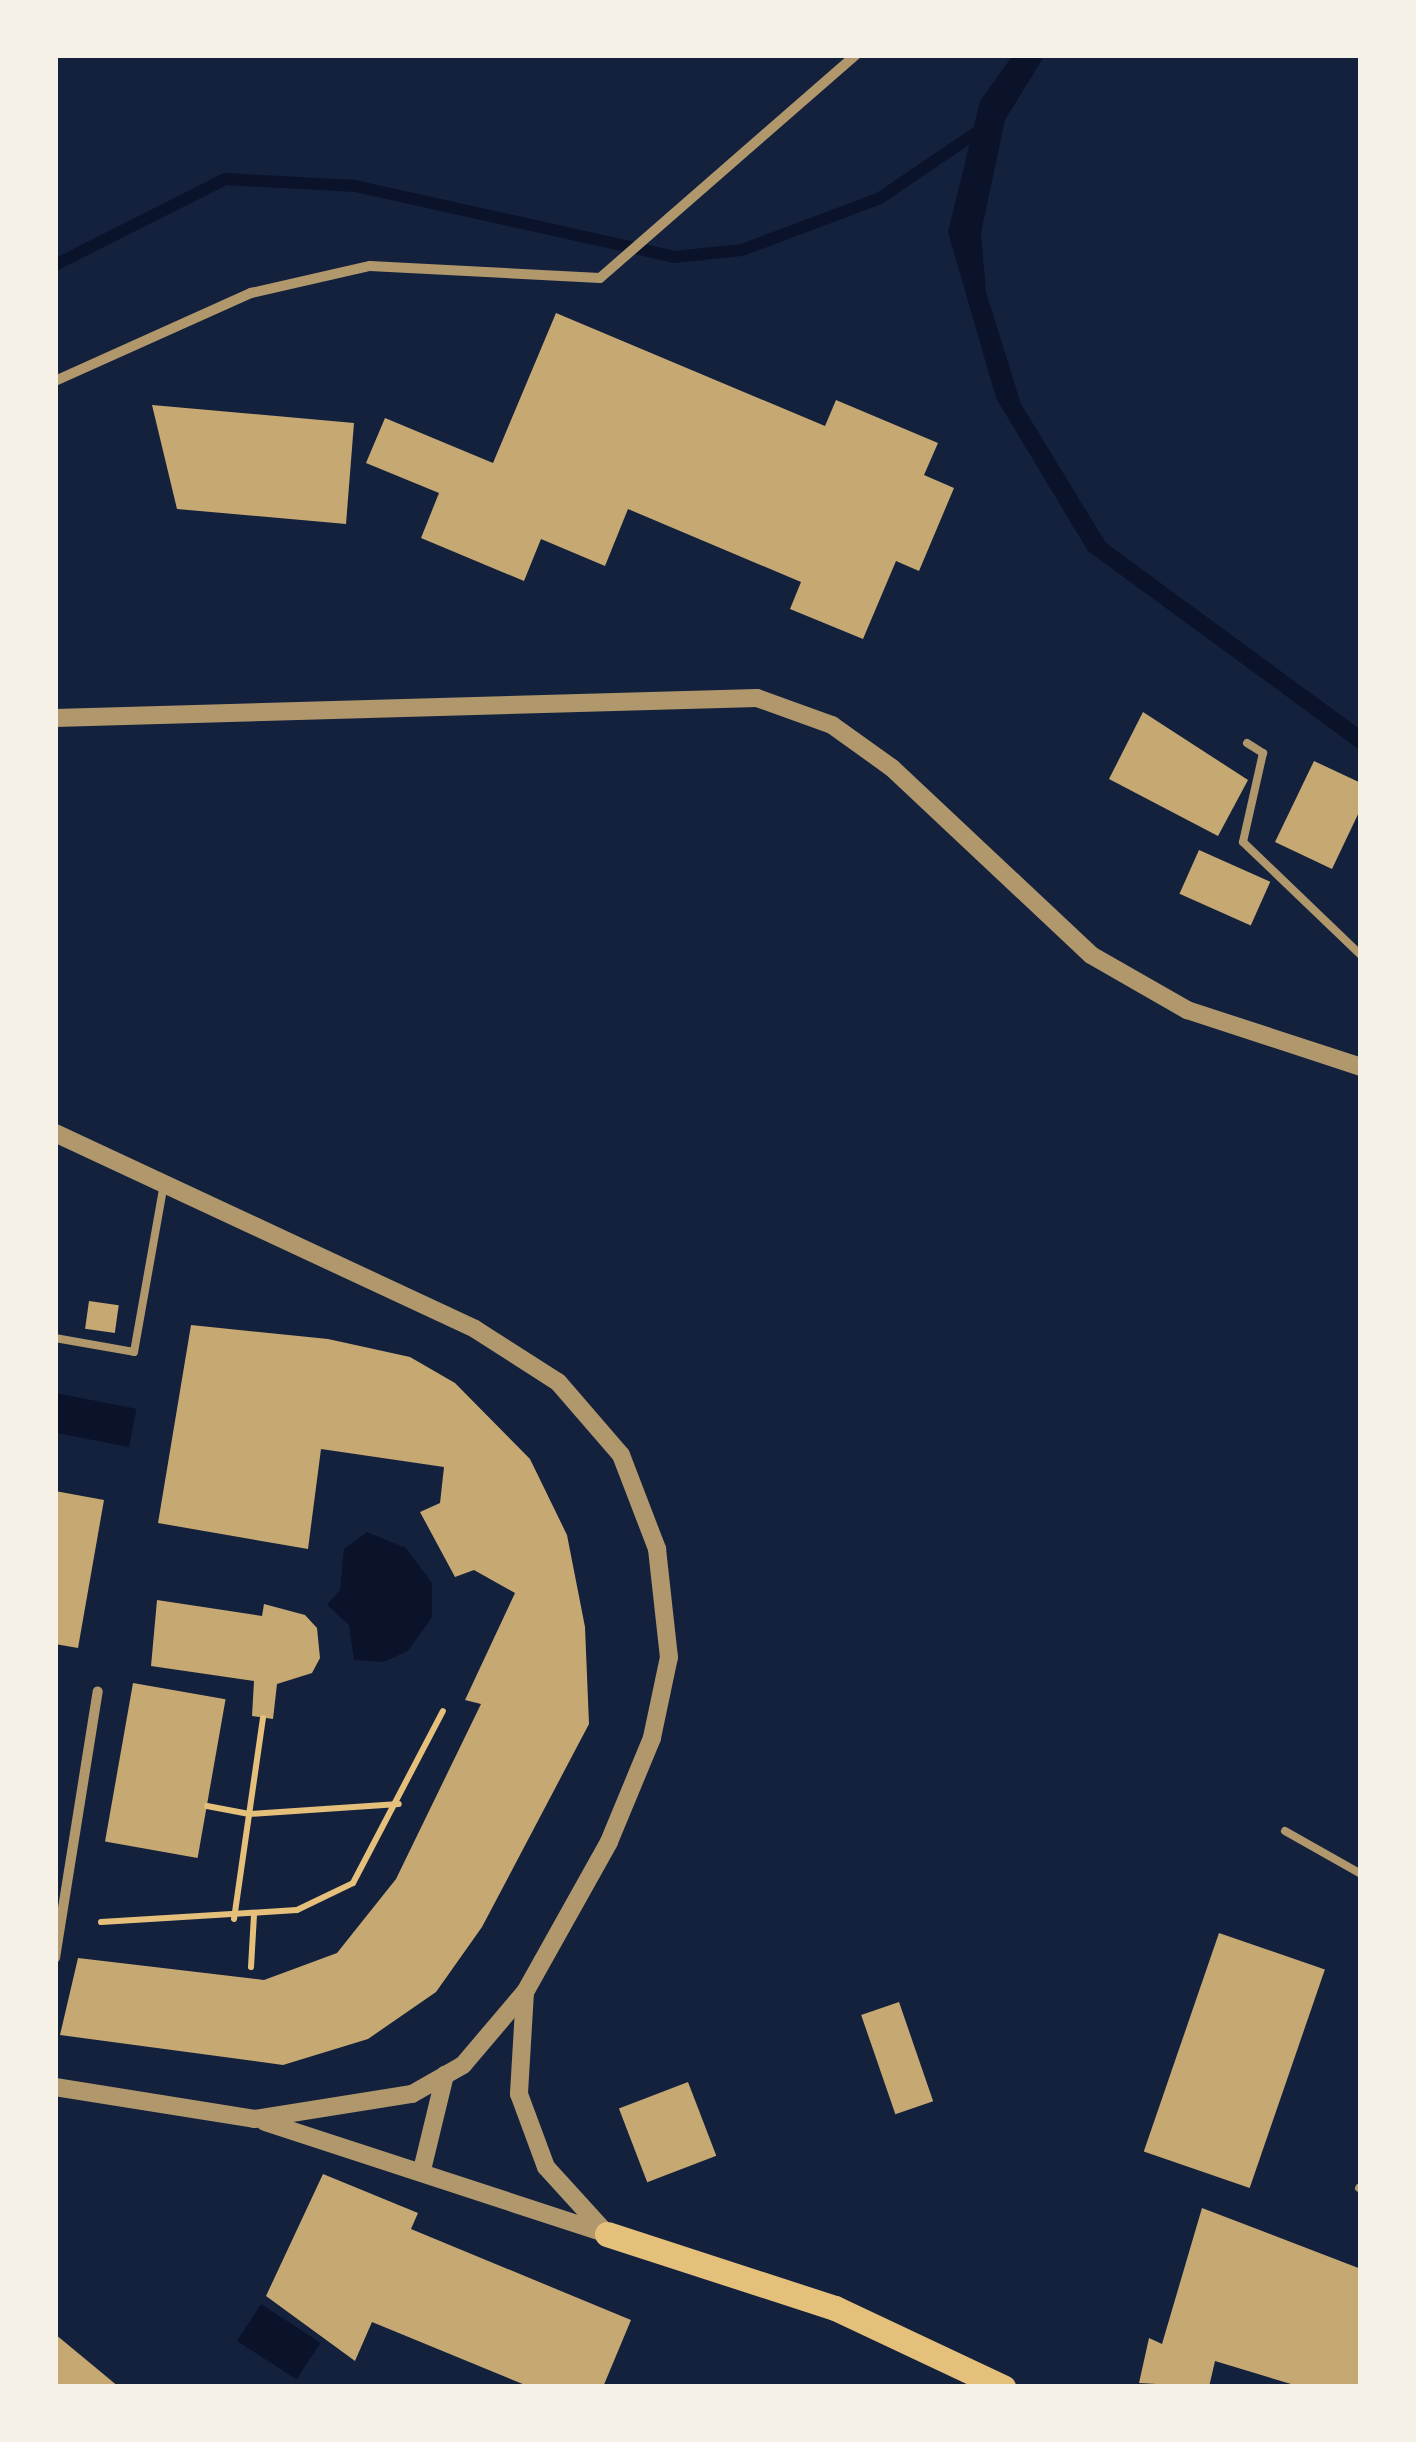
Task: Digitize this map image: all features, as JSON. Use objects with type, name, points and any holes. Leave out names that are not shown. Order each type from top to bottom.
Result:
[{"type":"main road","points":[[608,2234],[835,2308],[1003,2387]]},
{"type":"street","points":[[55,381],[251,293],[370,266],[600,278],[856,55]]},
{"type":"street","points":[[55,718],[757,698],[832,724],[892,768],[1091,956],[1187,1010],[1361,1068]]},
{"type":"street","points":[[55,1133],[475,1329],[558,1382],[621,1455],[657,1549],[669,1657],[652,1738],[609,1842],[525,1992],[445,2075],[412,2094],[254,2119]]},
{"type":"street","points":[[55,1958],[98,1691]]},
{"type":"street","points":[[525,1992],[519,2094],[546,2167],[608,2234]]},
{"type":"street","points":[[422,2170],[445,2075]]},
{"type":"street","points":[[55,2087],[254,2119],[422,2170],[608,2234]]},
{"type":"lane","points":[[1248,743],[1263,753],[1244,842],[1361,955]]},
{"type":"lane","points":[[55,1338],[134,1352],[164,1184]]},
{"type":"lane","points":[[1284,1832],[1361,1874]]},
{"type":"path","points":[[100,1922],[234,1918],[297,1910],[352,1884],[400,1804],[443,1711]]},
{"type":"path","points":[[234,1918],[263,1718]]},
{"type":"path","points":[[207,1806],[249,1814],[400,1804]]},
{"type":"path","points":[[251,1966],[254,1916]]},
{"type":"water","points":[[1013,55],[1045,55],[1005,120],[981,233],[986,292],[1021,404],[1106,543],[1361,730],[1361,751],[1088,551],[996,398],[948,232],[980,101]]},
{"type":"water","points":[[55,1393],[136,1409],[129,1447],[55,1433]]},
{"type":"water","points":[[367,1532],[406,1548],[432,1583],[432,1617],[408,1651],[383,1662],[354,1660],[349,1625],[327,1605],[340,1590],[344,1549]]},
{"type":"water","points":[[261,2304],[321,2343],[297,2380],[237,2341]]},
{"type":"building","points":[[556,313],[825,426],[836,400],[938,443],[924,475],[954,488],[919,571],[896,561],[863,639],[790,609],[801,582],[628,509],[605,566],[541,539],[524,581],[421,538],[439,493],[366,463],[385,418],[493,463]]},
{"type":"building","points":[[152,405],[354,423],[346,524],[177,509]]},
{"type":"building","points":[[1143,712],[1248,780],[1218,836],[1109,779]]},
{"type":"building","points":[[1314,761],[1361,783],[1361,808],[1332,869],[1275,842]]},
{"type":"building","points":[[1199,850],[1270,882],[1251,926],[1179,894]]},
{"type":"building","points":[[89,1301],[119,1305],[115,1333],[85,1329]]},
{"type":"building","points":[[191,1325],[328,1339],[410,1357],[455,1383],[530,1459],[567,1535],[585,1627],[589,1724],[482,1927],[436,1992],[368,2039],[283,2065],[60,2035],[78,1958],[264,1980],[337,1953],[396,1879],[481,1704],[465,1700],[515,1593],[474,1570],[455,1577],[420,1512],[440,1503],[444,1467],[321,1449],[308,1549],[158,1523]]},
{"type":"building","points":[[55,1491],[104,1500],[78,1648],[55,1644]]},
{"type":"building","points":[[157,1600],[262,1616],[264,1604],[305,1615],[317,1628],[320,1658],[312,1673],[277,1684],[273,1719],[252,1716],[254,1681],[151,1666]]},
{"type":"building","points":[[133,1683],[226,1699],[198,1858],[105,1842]]},
{"type":"building","points":[[1219,1933],[1325,1969],[1250,2188],[1144,2151]]},
{"type":"building","points":[[899,2002],[933,2101],[895,2114],[861,2015]]},
{"type":"building","points":[[688,2082],[716,2156],[647,2182],[619,2109]]},
{"type":"building","points":[[323,2174],[418,2213],[411,2229],[631,2320],[603,2387],[530,2387],[372,2322],[355,2361],[266,2296]]},
{"type":"building","points":[[1202,2208],[1361,2269],[1361,2387],[1301,2387],[1215,2361],[1209,2387],[1139,2383],[1149,2338],[1162,2344]]},
{"type":"building","points":[[55,2334],[119,2387],[55,2387]]},
{"type":"waterway","points":[[55,265],[225,179],[355,186],[674,257],[742,250],[880,198],[983,128]]}]
